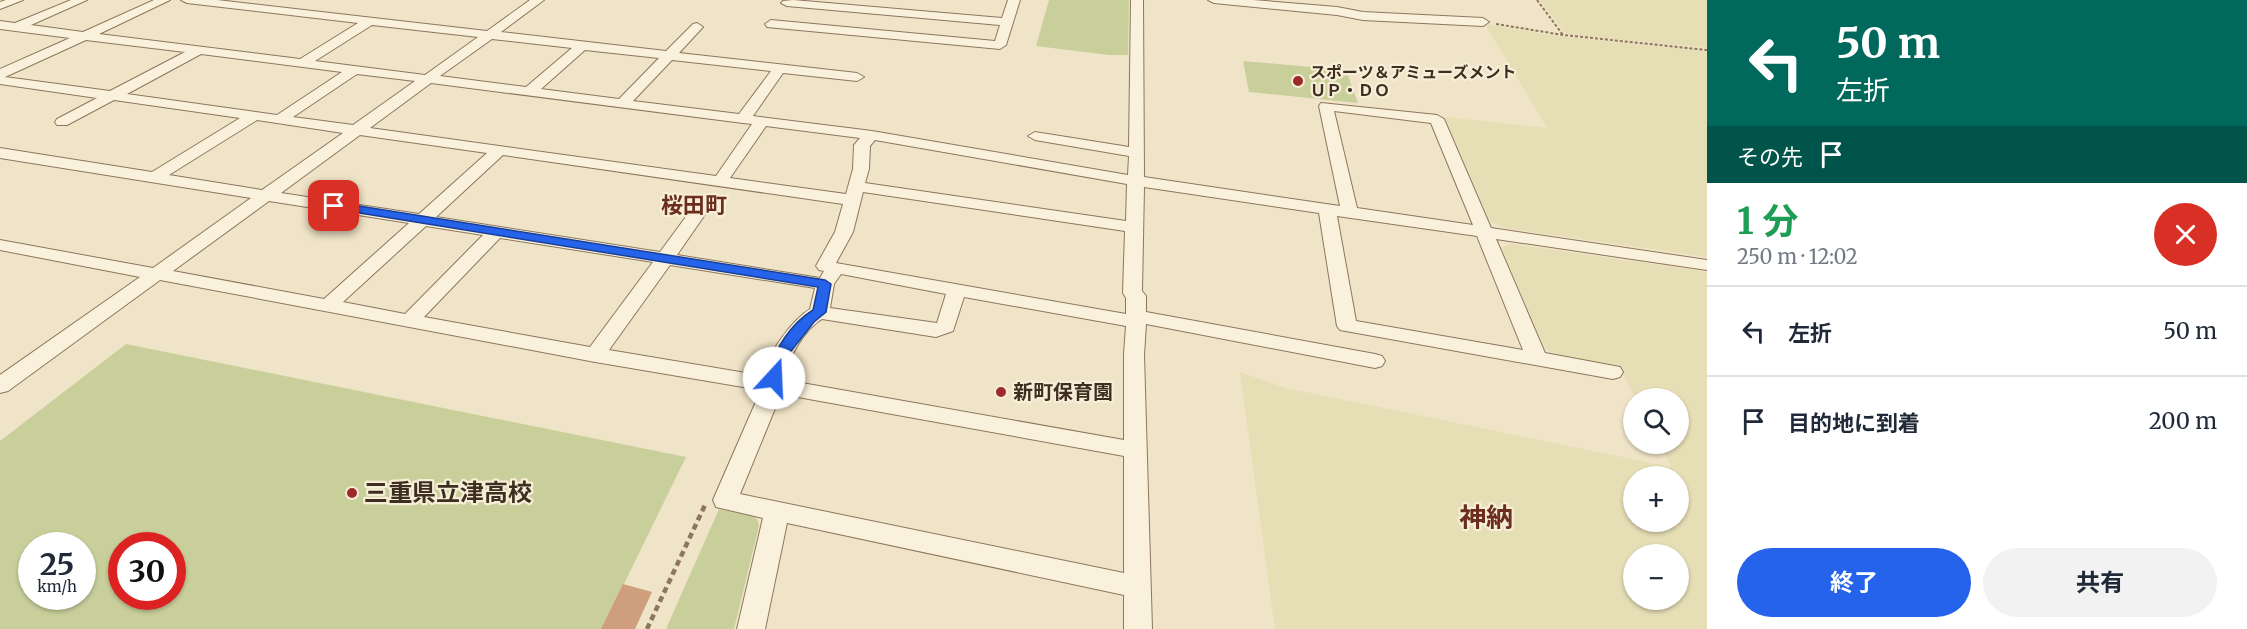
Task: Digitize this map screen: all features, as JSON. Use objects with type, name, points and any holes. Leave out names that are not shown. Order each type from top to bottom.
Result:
[{"type":"street","points":[[0,6],[17,0]]},
{"type":"street","points":[[16,27],[81,0]]},
{"type":"street","points":[[0,74],[164,0]]},
{"type":"street","points":[[187,0],[858,77]]},
{"type":"street","points":[[5,378],[156,275],[538,0]]},
{"type":"street","points":[[1007,22],[788,1],[771,24],[1000,45],[1014,0]]},
{"type":"street","points":[[1137,0],[1137,153],[1132,293],[1136,296],[1135,450],[1138,629]]},
{"type":"street","points":[[1214,0],[1337,11],[1363,16],[1484,22]]},
{"type":"street","points":[[302,63],[370,21]]},
{"type":"street","points":[[0,25],[872,135],[1135,181],[1707,265]]},
{"type":"street","points":[[623,103],[697,27]]},
{"type":"street","points":[[529,92],[583,45]]},
{"type":"street","points":[[62,122],[199,50]]},
{"type":"street","points":[[743,119],[780,68]]},
{"type":"street","points":[[280,119],[356,69]]},
{"type":"street","points":[[0,80],[720,181],[855,193],[1133,227]]},
{"type":"street","points":[[1349,211],[1326,106],[1437,119],[1537,359]]},
{"type":"street","points":[[155,177],[254,116]]},
{"type":"street","points":[[720,181],[762,121]]},
{"type":"street","points":[[819,312],[830,276],[825,266],[844,232],[861,169],[862,145],[872,135]]},
{"type":"street","points":[[1035,136],[1137,153]]},
{"type":"street","points":[[328,306],[500,150]]},
{"type":"street","points":[[0,153],[663,258],[956,292],[1136,319],[1375,362]]},
{"type":"street","points":[[595,355],[705,203]]},
{"type":"street","points":[[1327,208],[1347,326],[1613,372]]},
{"type":"street","points":[[409,321],[496,232]]},
{"type":"street","points":[[0,245],[595,355],[1135,450]]},
{"type":"street","points":[[956,292],[946,327],[936,331],[819,312],[809,318],[781,354],[775,369],[774,385],[725,500],[1138,587]]},
{"type":"street","points":[[751,629],[777,512]]},
{"type":"path","points":[[1537,0],[1563,35]]},
{"type":"path","points":[[1484,22],[1563,35],[1707,50]]},
{"type":"path","points":[[647,629],[706,503]]},
{"type":"shaded area","points":[[1540,0],[1707,0],[1707,48],[1571,35],[1564,32]]},
{"type":"shaded area","points":[[1485,24],[1556,36],[1707,51],[1707,257],[1505,228],[1490,221],[1445,117],[1547,128]]},
{"type":"shaded area","points":[[1511,244],[1707,272],[1707,629],[1275,629],[1240,372],[1286,388],[1666,466],[1623,466],[1623,532],[1689,532],[1689,466],[1671,466],[1665,454],[1689,454],[1689,388],[1630,388],[1618,365],[1559,357],[1545,348],[1501,248]]},
{"type":"green space","points":[[1049,0],[1129,0],[1128,55],[1109,55],[1036,46]]},
{"type":"green space","name":"スポーツ＆アミューズメント ＵＰ・ＤＯ","points":[[1243,61],[1346,70],[1358,103],[1249,92]]},
{"type":"green space","name":"三重県立津高校","points":[[126,344],[686,457],[602,629],[0,629],[0,441]]},
{"type":"green space","points":[[719,509],[751,515],[757,519],[759,526],[734,629],[666,629]]},
{"type":"building","points":[[623,584],[652,592],[635,629],[601,629]]},
{"type":"place","name":"スポーツ＆アミューズメント ＵＰ・ＤＯ","points":[[1298,81]]},
{"type":"place","name":"新町保育園","points":[[1001,392]]},
{"type":"place","name":"三重県立津高校","points":[[352,493]]},
{"type":"district","name":"桜田町","points":[[694,205]]},
{"type":"district","name":"神納","points":[[1486,518]]},
{"type":"route","points":[[334,206],[825,284],[819,312],[809,318],[781,354],[774,378]]}]
